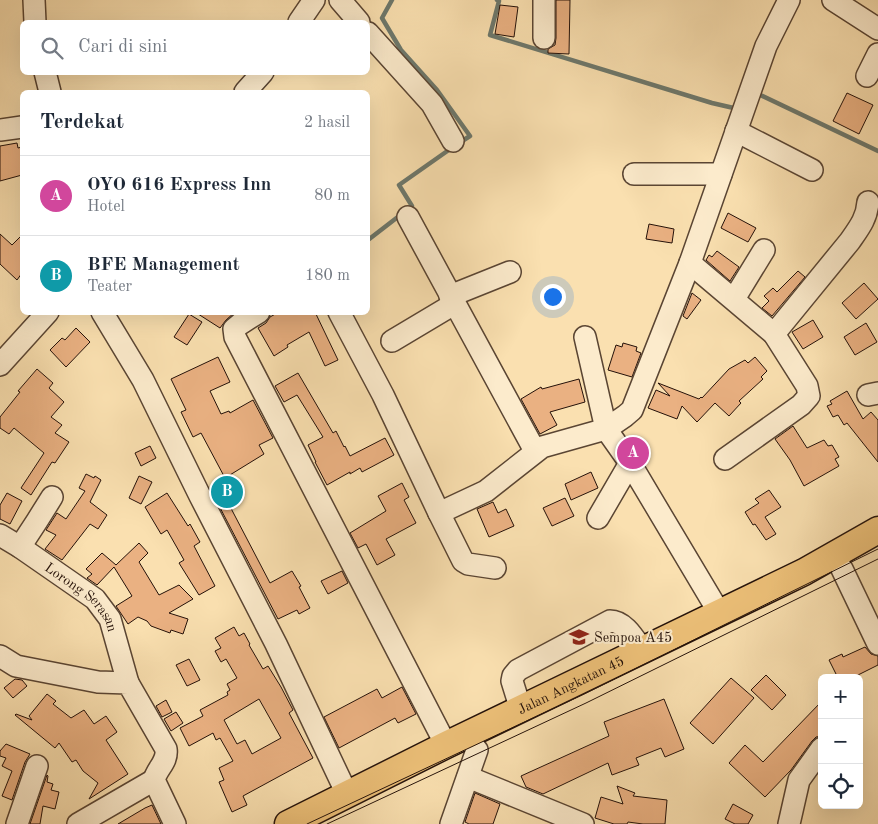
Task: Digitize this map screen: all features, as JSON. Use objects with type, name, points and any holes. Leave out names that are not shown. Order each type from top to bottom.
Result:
[{"type":"main road","name":"Jalan Angkatan 45","points":[[288,824],[446,744],[720,614],[804,572],[878,530]]},
{"type":"main road","name":"Jalan Angkatan 45","points":[[321,824],[477,750],[878,551]]},
{"type":"street","points":[[34,0],[35,20]]},
{"type":"street","points":[[299,20],[314,0]]},
{"type":"street","points":[[340,0],[357,20]]},
{"type":"street","points":[[544,0],[544,38]]},
{"type":"street","points":[[439,513],[486,490],[542,447],[606,429],[632,410],[690,263],[766,46],[789,0]]},
{"type":"street","points":[[834,0],[878,29]]},
{"type":"street","points":[[370,35],[432,104],[454,141]]},
{"type":"street","points":[[866,76],[878,54]]},
{"type":"street","points":[[46,75],[50,90]]},
{"type":"street","points":[[741,118],[812,170]]},
{"type":"street","points":[[0,130],[20,127]]},
{"type":"street","points":[[634,174],[721,174]]},
{"type":"street","points":[[774,334],[856,233],[865,217],[868,202]]},
{"type":"street","points":[[408,217],[535,451]]},
{"type":"street","points":[[734,300],[764,250]]},
{"type":"street","points":[[690,263],[774,334],[807,386],[809,396],[801,405],[725,459]]},
{"type":"street","points":[[392,341],[452,300],[510,272]]},
{"type":"street","points":[[0,365],[45,315]]},
{"type":"street","points":[[104,315],[143,380],[276,644],[347,794]]},
{"type":"street","points":[[254,315],[234,329],[235,337],[446,744]]},
{"type":"street","points":[[341,315],[383,395],[463,561],[468,564],[495,568]]},
{"type":"street","points":[[585,337],[606,429],[630,463],[720,614]]},
{"type":"street","points":[[598,518],[630,463]]},
{"type":"street","points":[[20,546],[52,497]]},
{"type":"street","name":"Lorong Serasan","points":[[0,535],[20,546],[95,599],[110,619],[128,683],[166,749],[166,761],[155,774],[154,780]]},
{"type":"street","points":[[842,569],[878,644]]},
{"type":"street","points":[[521,710],[512,681],[513,676],[518,670],[610,621],[616,622],[627,630],[643,651]]},
{"type":"street","points":[[0,656],[16,666],[98,682],[128,683]]},
{"type":"street","points":[[450,824],[477,750]]},
{"type":"street","points":[[790,824],[799,780],[818,754]]},
{"type":"street","points":[[17,824],[36,766]]},
{"type":"street","points":[[468,777],[583,824]]},
{"type":"street","points":[[78,824],[154,780],[175,824]]},
{"type":"building","points":[[556,0],[570,0],[569,54],[548,53],[548,49],[555,45]]},
{"type":"building","points":[[500,5],[518,7],[514,37],[495,34]]},
{"type":"building","points":[[847,93],[873,105],[859,134],[833,121]]},
{"type":"building","points":[[17,143],[18,148],[20,148],[20,176],[0,181],[0,146]]},
{"type":"building","points":[[728,213],[756,228],[748,242],[721,228]]},
{"type":"building","points":[[649,224],[674,229],[672,243],[646,239]]},
{"type":"building","points":[[0,234],[12,245],[20,237],[20,276],[17,280],[0,264]]},
{"type":"building","points":[[717,251],[739,267],[730,281],[706,260],[709,255],[712,257]]},
{"type":"building","points":[[798,271],[805,277],[772,316],[762,308],[769,301],[764,296],[773,288],[777,292]]},
{"type":"building","points":[[864,283],[878,299],[856,319],[842,303]]},
{"type":"building","points":[[692,293],[701,300],[687,319],[683,316]]},
{"type":"building","points":[[188,315],[202,322],[187,345],[174,337]]},
{"type":"building","points":[[200,315],[232,315],[220,328]]},
{"type":"building","points":[[274,315],[316,315],[338,360],[325,366],[309,332],[287,345],[288,347],[274,356],[258,328],[266,323]]},
{"type":"building","points":[[813,320],[823,337],[803,349],[792,332]]},
{"type":"building","points":[[866,323],[877,342],[855,355],[844,337]]},
{"type":"building","points":[[76,328],[90,342],[66,367],[50,350],[62,338],[65,340]]},
{"type":"building","points":[[623,343],[637,347],[636,351],[641,353],[632,377],[608,370],[616,345],[622,347]]},
{"type":"building","points":[[218,357],[230,382],[210,391],[221,414],[229,411],[230,413],[253,400],[273,438],[259,445],[264,454],[225,478],[201,433],[193,437],[181,412],[186,410],[171,379]]},
{"type":"building","points":[[755,357],[767,371],[761,377],[763,379],[739,401],[741,403],[729,416],[715,403],[697,422],[682,406],[677,419],[648,408],[656,390],[670,396],[658,383],[699,399],[729,369],[745,360],[748,363]]},
{"type":"building","points":[[37,369],[53,383],[49,388],[64,402],[51,417],[62,425],[55,433],[69,442],[55,463],[52,462],[31,495],[21,488],[44,453],[14,428],[9,434],[0,428],[0,417],[20,392],[18,391]]},
{"type":"building","points":[[298,373],[333,433],[336,431],[350,456],[385,438],[394,455],[362,472],[360,468],[350,474],[350,472],[327,485],[308,445],[323,437],[297,395],[284,402],[275,386]]},
{"type":"building","points":[[579,379],[585,402],[550,412],[557,425],[540,434],[521,399],[541,387],[542,389]]},
{"type":"building","points":[[847,391],[863,419],[871,412],[878,420],[878,462],[847,423],[844,425],[838,415],[833,417],[827,406],[832,404],[830,401]]},
{"type":"building","points":[[793,426],[807,448],[824,440],[828,446],[832,445],[839,457],[835,459],[839,466],[804,486],[790,460],[775,439]]},
{"type":"building","points":[[150,446],[156,458],[141,466],[135,453]]},
{"type":"building","points":[[591,472],[598,488],[571,500],[565,484]]},
{"type":"building","points":[[86,474],[101,480],[90,502],[107,515],[98,529],[90,524],[62,560],[45,549],[56,535],[46,530],[57,513],[66,519],[85,491],[79,488]]},
{"type":"building","points":[[139,476],[152,482],[141,504],[129,498]]},
{"type":"building","points":[[402,483],[409,497],[404,500],[416,523],[386,539],[395,555],[377,565],[366,544],[358,548],[350,533],[386,511],[378,496]]},
{"type":"building","points":[[769,490],[781,507],[765,517],[776,534],[766,540],[745,512],[759,503],[755,499]]},
{"type":"building","points":[[7,493],[22,501],[10,524],[0,519],[0,505]]},
{"type":"building","points":[[167,493],[188,526],[190,524],[200,542],[194,546],[215,586],[199,595],[179,563],[184,560],[167,530],[161,534],[145,507]]},
{"type":"building","points":[[223,493],[270,583],[292,571],[301,586],[299,587],[310,608],[299,614],[297,610],[278,619],[215,498]]},
{"type":"building","points":[[565,498],[574,516],[552,526],[543,508]]},
{"type":"building","points":[[493,502],[498,513],[506,509],[514,526],[489,537],[477,509]]},
{"type":"building","points":[[139,543],[148,553],[139,562],[159,595],[179,585],[193,599],[169,613],[188,619],[183,634],[171,630],[170,633],[151,626],[147,621],[138,617],[128,624],[116,606],[132,596],[114,567],[97,585],[87,578],[92,574],[86,569],[102,553],[116,565]]},
{"type":"building","points":[[342,571],[348,583],[328,594],[321,581]]},
{"type":"building","points":[[234,627],[239,636],[244,633],[263,669],[268,666],[281,687],[293,710],[289,713],[313,758],[243,796],[247,805],[232,812],[219,782],[224,780],[219,768],[233,761],[220,738],[216,740],[213,733],[189,746],[180,728],[203,716],[200,710],[228,695],[227,692],[230,690],[227,684],[237,678],[226,659],[221,662],[215,651],[221,648],[215,638]],"holes":[[[259,699],[281,738],[252,754],[245,740],[237,744],[224,720]]]},
{"type":"building","points":[[865,647],[871,654],[878,656],[878,665],[860,674],[836,674],[829,660],[842,654],[843,657]]},
{"type":"building","points":[[189,659],[200,680],[187,686],[176,665]]},
{"type":"building","points":[[766,675],[786,695],[772,710],[751,690]]},
{"type":"building","points":[[731,678],[754,698],[713,744],[690,723]]},
{"type":"building","points":[[15,679],[22,680],[27,686],[13,698],[4,688]]},
{"type":"building","points":[[402,687],[416,714],[398,723],[395,718],[339,748],[324,717],[377,689],[382,698]]},
{"type":"building","points":[[47,694],[56,701],[53,704],[71,718],[84,710],[94,724],[106,716],[117,732],[106,740],[128,774],[89,799],[98,783],[83,771],[76,760],[72,762],[59,743],[55,748],[15,715],[32,720],[29,716]]},
{"type":"building","points":[[664,699],[684,749],[665,757],[661,748],[636,758],[639,765],[612,775],[608,763],[543,794],[526,787],[521,776],[609,736],[604,722]]},
{"type":"building","points":[[166,700],[172,712],[162,717],[156,706]]},
{"type":"building","points":[[818,705],[818,737],[812,741],[791,770],[765,797],[729,763],[745,745],[763,762]]},
{"type":"building","points":[[176,712],[183,723],[171,731],[164,719]]},
{"type":"building","points":[[6,744],[30,754],[25,762],[12,800],[2,796],[12,771],[2,766],[6,758],[0,756],[0,751]]},
{"type":"building","points":[[47,775],[47,782],[53,784],[51,790],[59,792],[55,809],[43,806],[40,824],[30,824]]},
{"type":"building","points":[[617,786],[635,793],[633,796],[667,800],[665,824],[628,822],[627,824],[614,824],[595,818],[601,797],[623,804]]},
{"type":"building","points":[[475,793],[500,804],[493,824],[469,824],[465,822]]},
{"type":"building","points":[[733,804],[753,815],[748,824],[735,824],[725,819]]},
{"type":"building","points":[[152,805],[161,824],[118,824],[145,808]]},
{"type":"waterway","points":[[392,0],[382,18],[401,50],[437,90],[470,136],[459,143]]},
{"type":"waterway","points":[[497,0],[499,1],[490,35],[712,103],[738,109]]},
{"type":"waterway","points":[[756,94],[878,151]]},
{"type":"waterway","points":[[370,238],[412,206],[399,185],[453,147]]},
{"type":"tram line","points":[[307,824],[582,695],[878,549]]},
{"type":"tram line","points":[[327,824],[586,703],[878,559]]},
{"type":"place","name":"OYO 616 Express Inn","points":[[633,453]]},
{"type":"place","name":"BFE Management","points":[[227,492]]},
{"type":"place","name":"Sempoa A45","points":[[579,637]]}]
